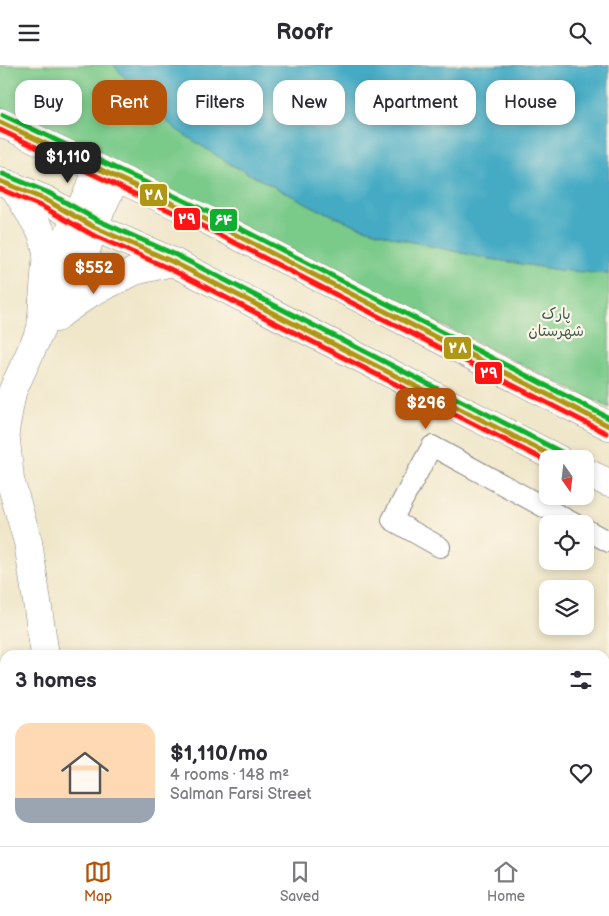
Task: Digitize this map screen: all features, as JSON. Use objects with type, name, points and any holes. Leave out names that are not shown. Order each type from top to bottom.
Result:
[{"type":"main road","points":[[0,122],[214,224],[609,426]]},
{"type":"main road","points":[[44,650],[28,542],[10,480],[5,430],[6,390],[48,315],[76,283],[85,222],[107,173]]},
{"type":"main road","points":[[7,184],[46,200],[85,222],[173,262],[540,450]]},
{"type":"main road","points":[[7,184],[42,233],[45,242],[47,252],[48,315]]},
{"type":"main road","points":[[48,315],[135,271],[173,262]]},
{"type":"main road","points":[[594,476],[609,483]]},
{"type":"street","points":[[440,547],[392,520],[432,446],[558,515]]},
{"type":"street","points":[[594,534],[609,542]]},
{"type":"green space","name":"پارک شهرستان","points":[[0,65],[114,65],[127,80],[92,80],[92,125],[167,125],[167,118],[230,164],[318,209],[358,226],[404,240],[485,258],[559,270],[609,274],[609,408],[36,125],[82,125],[82,80],[15,80],[15,114],[0,107]]},
{"type":"water","points":[[114,65],[609,65],[609,274],[559,270],[485,258],[404,240],[358,226],[318,209],[230,164],[177,130],[167,121],[167,80],[127,80]]},
{"type":"transit line","name":"۶۴","points":[[3,115],[208,212],[609,418]]},
{"type":"transit line","name":"۲۸","points":[[0,122],[205,219],[609,426]]},
{"type":"transit line","name":"۲۹","points":[[0,130],[202,226],[606,433]]},
{"type":"transit line","name":"۶۴","points":[[3,174],[49,193],[97,220],[176,255],[557,450]]},
{"type":"transit line","name":"۲۸","points":[[0,181],[46,200],[94,227],[173,262],[540,450]]},
{"type":"transit line","name":"۲۹","points":[[0,189],[43,207],[91,234],[170,269],[539,457]]}]
